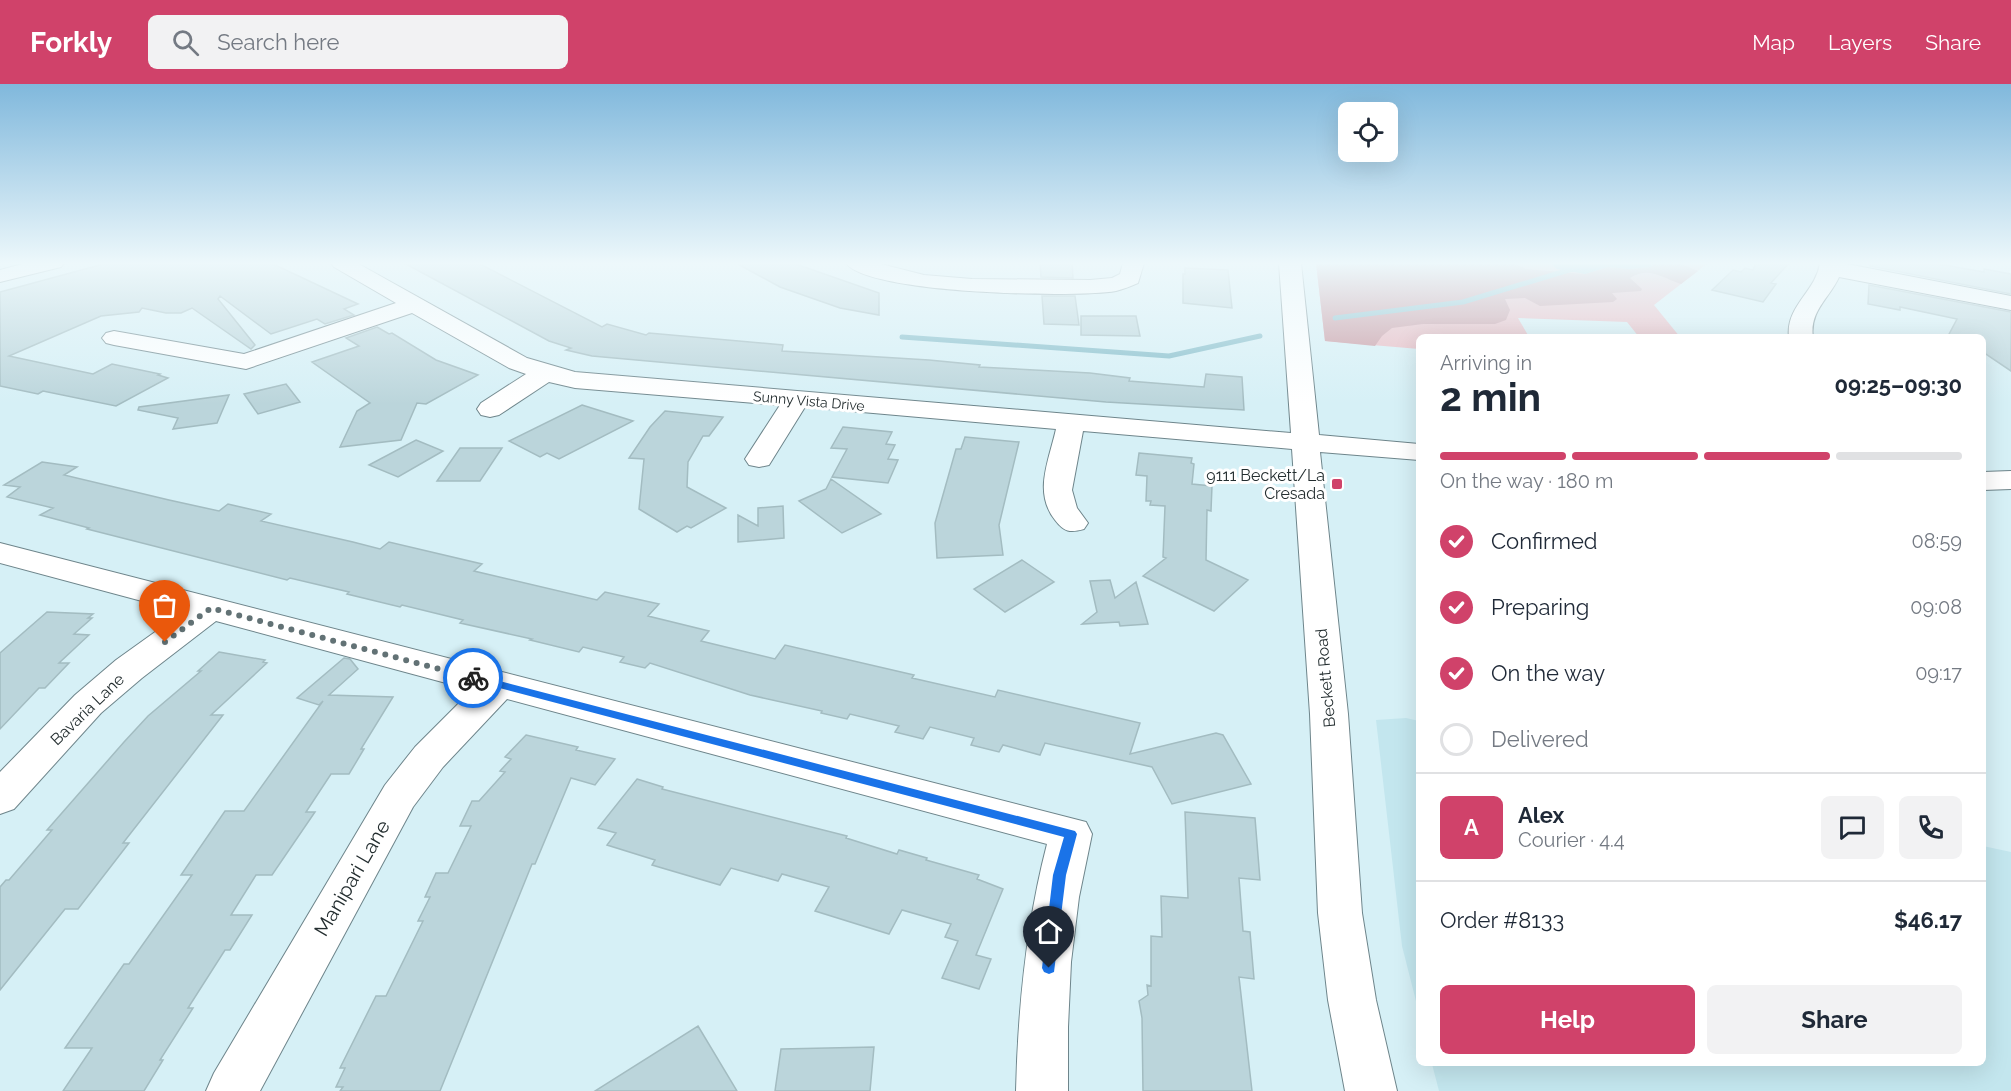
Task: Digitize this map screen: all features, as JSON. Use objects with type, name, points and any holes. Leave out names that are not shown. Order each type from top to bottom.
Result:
[{"type":"street","points":[[114,338],[246,362],[395,310]]},
{"type":"street","name":"Sunny Vista Drive","points":[[423,310],[518,363],[545,373],[601,384],[1416,452]]},
{"type":"street","name":"Beckett Road","points":[[1294,310],[1329,714],[1340,913],[1352,1000],[1371,1091]]},
{"type":"street","points":[[1800,334],[1798,328],[1803,310]]},
{"type":"street","points":[[490,409],[545,373]]},
{"type":"street","points":[[759,459],[795,400]]},
{"type":"street","points":[[1071,423],[1057,490],[1062,509],[1073,524]]},
{"type":"street","points":[[1986,481],[2011,480]]},
{"type":"street","points":[[0,553],[1071,834],[1060,875],[1053,929],[1042,1091]]},
{"type":"street","name":"Bavaria Lane","points":[[0,798],[88,704],[129,669],[211,608]]},
{"type":"street","name":"Manipari Lane","points":[[232,1091],[399,796],[429,757],[499,685]]},
{"type":"shaded area","points":[[1321,310],[1658,310],[1678,334],[1637,334],[1627,322],[1518,318],[1527,334],[1416,334],[1416,349],[1325,341]]},
{"type":"shaded area","points":[[1321,310],[1510,310],[1506,320],[1495,324],[1423,324],[1392,328],[1375,346],[1325,341]]},
{"type":"shaded area","points":[[1406,718],[1416,720],[1416,1001],[1402,946],[1376,720]]},
{"type":"shaded area","points":[[1986,847],[2011,852],[2011,1091],[1439,1091],[1433,1066],[1986,1066]]},
{"type":"building","points":[[0,310],[141,310],[101,316],[9,356],[93,374],[112,364],[160,374],[158,375],[168,378],[116,406],[43,391],[38,394],[0,386]]},
{"type":"building","points":[[152,310],[188,310],[181,313]]},
{"type":"building","points":[[195,310],[227,310],[255,345],[251,349]]},
{"type":"building","points":[[239,310],[346,310],[354,315],[325,324],[317,319],[271,334]]},
{"type":"building","points":[[491,310],[569,310],[602,327],[607,324],[646,335],[649,333],[783,345],[782,351],[929,360],[980,365],[979,367],[1090,373],[1130,378],[1129,381],[1204,387],[1206,374],[1242,377],[1244,410],[1106,402],[592,356],[566,350],[571,348],[549,341]]},
{"type":"building","points":[[851,310],[879,310],[879,315]]},
{"type":"building","points":[[1043,310],[1077,310],[1079,325],[1044,324]]},
{"type":"building","points":[[1914,310],[2011,312],[2011,371],[1986,354],[1986,334],[1949,334],[1957,319]]},
{"type":"building","points":[[1081,316],[1136,316],[1140,336],[1081,335]]},
{"type":"building","points":[[377,327],[389,334],[392,333],[436,360],[478,375],[426,404],[417,403],[401,440],[340,447],[357,411],[370,403],[312,362],[359,346],[346,338]]},
{"type":"building","points":[[286,384],[300,402],[258,414],[244,394]]},
{"type":"building","points":[[229,395],[217,423],[173,429],[178,418],[138,410],[139,407]]},
{"type":"building","points":[[582,405],[633,421],[559,459],[547,453],[540,457],[509,441]]},
{"type":"building","points":[[665,411],[723,417],[709,436],[703,436],[688,462],[687,487],[726,508],[691,528],[687,526],[677,532],[639,509],[644,459],[629,458],[650,427]]},
{"type":"building","points":[[843,427],[892,432],[886,444],[895,445],[888,459],[898,460],[888,483],[832,477],[847,449],[831,448]]},
{"type":"building","points":[[965,437],[1019,442],[999,525],[1003,555],[937,558],[935,523],[956,449],[961,449]]},
{"type":"building","points":[[416,440],[443,451],[398,477],[369,465]]},
{"type":"building","points":[[460,448],[502,448],[480,481],[437,481]]},
{"type":"building","points":[[1139,453],[1192,458],[1191,463],[1194,464],[1192,484],[1212,486],[1211,511],[1207,510],[1206,560],[1248,580],[1214,611],[1143,576],[1166,558],[1163,557],[1165,506],[1150,505],[1151,501],[1146,501],[1147,476],[1136,475]]},
{"type":"building","points":[[42,462],[77,467],[64,475],[219,511],[228,504],[271,514],[261,521],[380,549],[389,542],[482,564],[474,571],[597,600],[605,592],[659,604],[648,616],[709,631],[701,641],[775,659],[785,645],[914,675],[912,678],[995,697],[998,690],[1140,723],[1130,754],[1216,733],[1223,735],[1251,784],[1172,804],[1152,767],[1045,743],[1040,755],[1003,745],[999,752],[971,745],[974,738],[930,727],[923,739],[895,732],[899,726],[850,714],[847,719],[821,713],[822,711],[750,695],[650,663],[645,668],[620,662],[624,657],[583,647],[579,652],[460,623],[463,620],[402,605],[400,607],[290,578],[287,580],[87,529],[89,528],[40,515],[53,508],[7,497],[20,487],[4,485]]},
{"type":"building","points":[[831,479],[881,514],[842,533],[799,501],[826,489]]},
{"type":"building","points":[[783,506],[784,538],[738,542],[738,515],[758,526],[758,508]]},
{"type":"building","points":[[1022,560],[1054,582],[1005,612],[974,589]]},
{"type":"building","points":[[1110,580],[1115,598],[1136,582],[1148,624],[1120,626],[1119,622],[1082,624],[1097,612],[1090,581]]},
{"type":"building","points":[[47,612],[93,614],[88,618],[92,618],[74,634],[89,635],[59,663],[69,663],[45,688],[39,688],[0,729],[0,653]]},
{"type":"building","points":[[219,652],[265,660],[263,662],[267,663],[211,715],[223,715],[123,843],[129,843],[78,909],[65,909],[0,990],[0,887],[6,880],[9,880],[52,830],[47,830],[148,716],[201,671],[198,671]]},
{"type":"building","points":[[344,658],[350,659],[358,669],[329,695],[393,697],[361,749],[364,749],[349,774],[331,774],[306,812],[315,812],[272,875],[256,875],[231,915],[252,915],[230,950],[225,950],[188,1008],[193,1008],[160,1060],[163,1060],[144,1091],[63,1091],[92,1048],[65,1048],[124,964],[129,964],[192,875],[181,875],[225,811],[244,811],[323,701],[319,705],[297,698]]},
{"type":"building","points":[[526,735],[578,747],[576,750],[615,759],[595,785],[571,778],[535,864],[532,864],[440,1091],[340,1091],[343,1087],[336,1087],[345,1068],[340,1068],[376,996],[386,996],[423,921],[418,921],[430,897],[425,897],[436,873],[448,873],[471,826],[460,826],[472,801],[479,801],[505,772],[500,771],[511,759],[505,757]]},
{"type":"building","points":[[637,779],[663,787],[662,789],[847,836],[846,838],[897,854],[899,850],[927,858],[926,860],[979,875],[977,879],[1003,889],[976,955],[991,959],[979,989],[942,978],[958,941],[945,937],[951,924],[902,910],[889,934],[815,911],[829,887],[782,874],[778,881],[731,868],[720,885],[652,865],[655,860],[607,845],[616,833],[598,828]]},
{"type":"building","points":[[1185,812],[1255,818],[1260,880],[1239,878],[1243,931],[1250,932],[1254,979],[1239,977],[1252,1091],[1143,1091],[1142,1018],[1139,1001],[1148,995],[1147,985],[1151,986],[1151,936],[1162,937],[1161,896],[1188,898]]},
{"type":"building","points":[[698,1026],[737,1091],[595,1091]]},
{"type":"building","points":[[874,1047],[870,1091],[775,1091],[781,1049]]},
{"type":"waterway","points":[[1335,318],[1399,310]]},
{"type":"waterway","points":[[902,337],[1169,356],[1260,336]]},
{"type":"way so far","points":[[165,642],[211,608],[473,678]]},
{"type":"place","name":"9111 Beckett/La Cresada","points":[[1337,484]]},
{"type":"route","points":[[473,678],[1071,834],[1060,875],[1049,968]]}]
